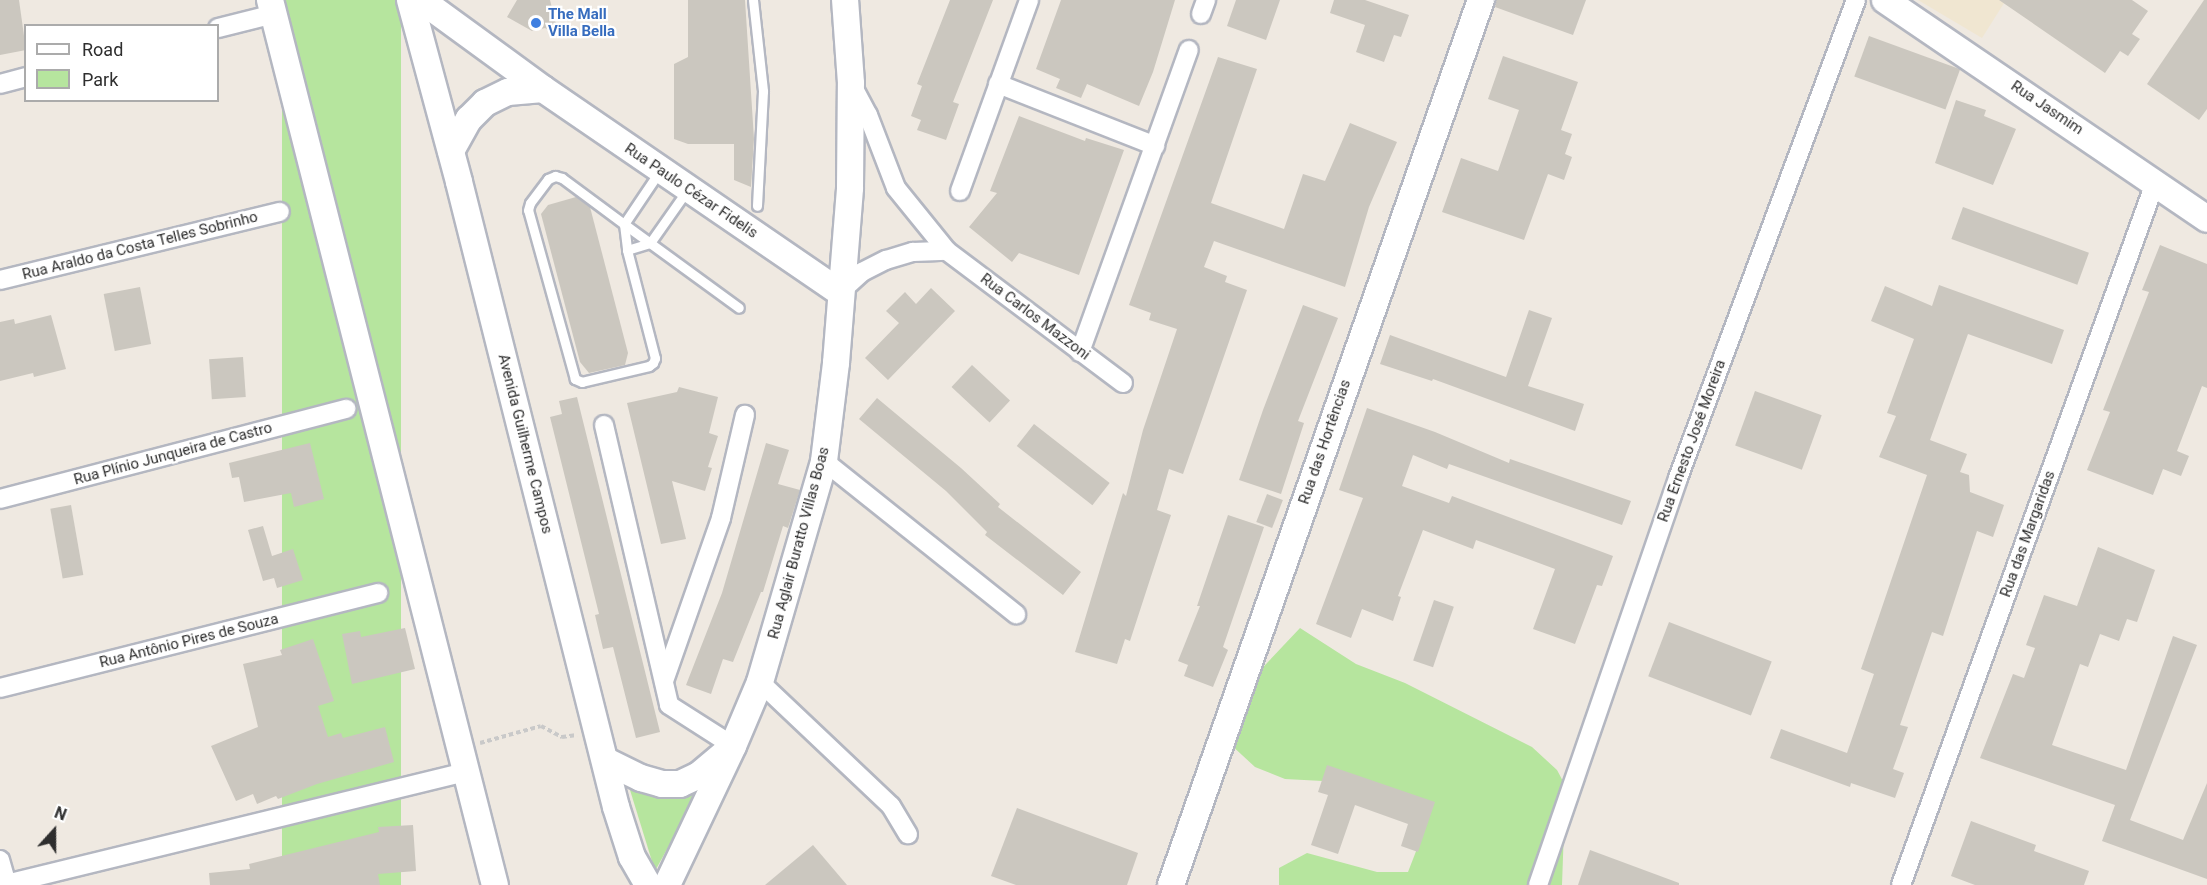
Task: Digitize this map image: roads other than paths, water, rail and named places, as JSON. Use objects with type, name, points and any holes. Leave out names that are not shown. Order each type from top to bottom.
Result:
[{"type":"main road","name":"Avenida Guilherme Campos","points":[[410,0],[451,151],[616,807],[632,857],[648,885]]},
{"type":"main road","name":"Rua Paulo Cézar Fidelis","points":[[421,0],[543,89],[840,292]]},
{"type":"main road","name":"Rua Aglair Buratto Villas Boas","points":[[667,885],[733,746],[760,682],[824,461],[836,363],[850,188],[850,82],[844,0]]},
{"type":"main road","name":"Rua das Hortências","points":[[1171,885],[1481,0]]},
{"type":"main road","name":"Rua Jasmim","points":[[1885,0],[2207,219]]},
{"type":"main road","points":[[272,7],[495,885]]},
{"type":"main road","points":[[451,151],[469,119],[485,103],[508,92],[543,89]]},
{"type":"main road","points":[[606,761],[641,778],[662,784],[680,784],[699,775],[733,746]]},
{"type":"street","points":[[960,191],[1029,0]]},
{"type":"street","name":"Rua Ernesto José Moreira","points":[[1538,885],[1678,478],[1856,0]]},
{"type":"street","points":[[219,28],[272,7]]},
{"type":"street","points":[[1080,352],[1189,50]]},
{"type":"street","points":[[0,84],[24,78]]},
{"type":"street","name":"Rua Carlos Mazzoni","points":[[850,82],[868,115],[896,188],[947,251],[1123,383]]},
{"type":"street","points":[[998,84],[1155,146]]},
{"type":"street","name":"Rua das Margaridas","points":[[1901,885],[2155,183]]},
{"type":"street","name":"Rua Araldo da Costa Telles Sobrinho","points":[[0,280],[280,212]]},
{"type":"street","points":[[840,292],[862,272],[886,260],[913,252],[947,251]]},
{"type":"street","name":"Rua Plínio Junqueira de Castro","points":[[0,499],[346,409]]},
{"type":"street","points":[[664,681],[721,518],[745,415]]},
{"type":"street","points":[[604,425],[669,705],[733,746]]},
{"type":"street","points":[[824,461],[1016,614]]},
{"type":"street","name":"Rua Antônio Pires de Souza","points":[[0,688],[378,593]]},
{"type":"street","points":[[760,682],[891,806],[901,819],[908,834]]},
{"type":"street","points":[[0,860],[5,885],[462,761]]},
{"type":"lane","points":[[753,0],[763,91],[757,206]]},
{"type":"lane","points":[[661,170],[624,224],[627,250],[655,358],[649,366],[578,382],[529,218],[530,203],[548,179],[555,176],[562,178],[624,224],[739,308]]},
{"type":"lane","points":[[627,250],[650,243],[688,189]]},
{"type":"place","name":"The Mall Villa Bella","points":[[536,23]]}]
